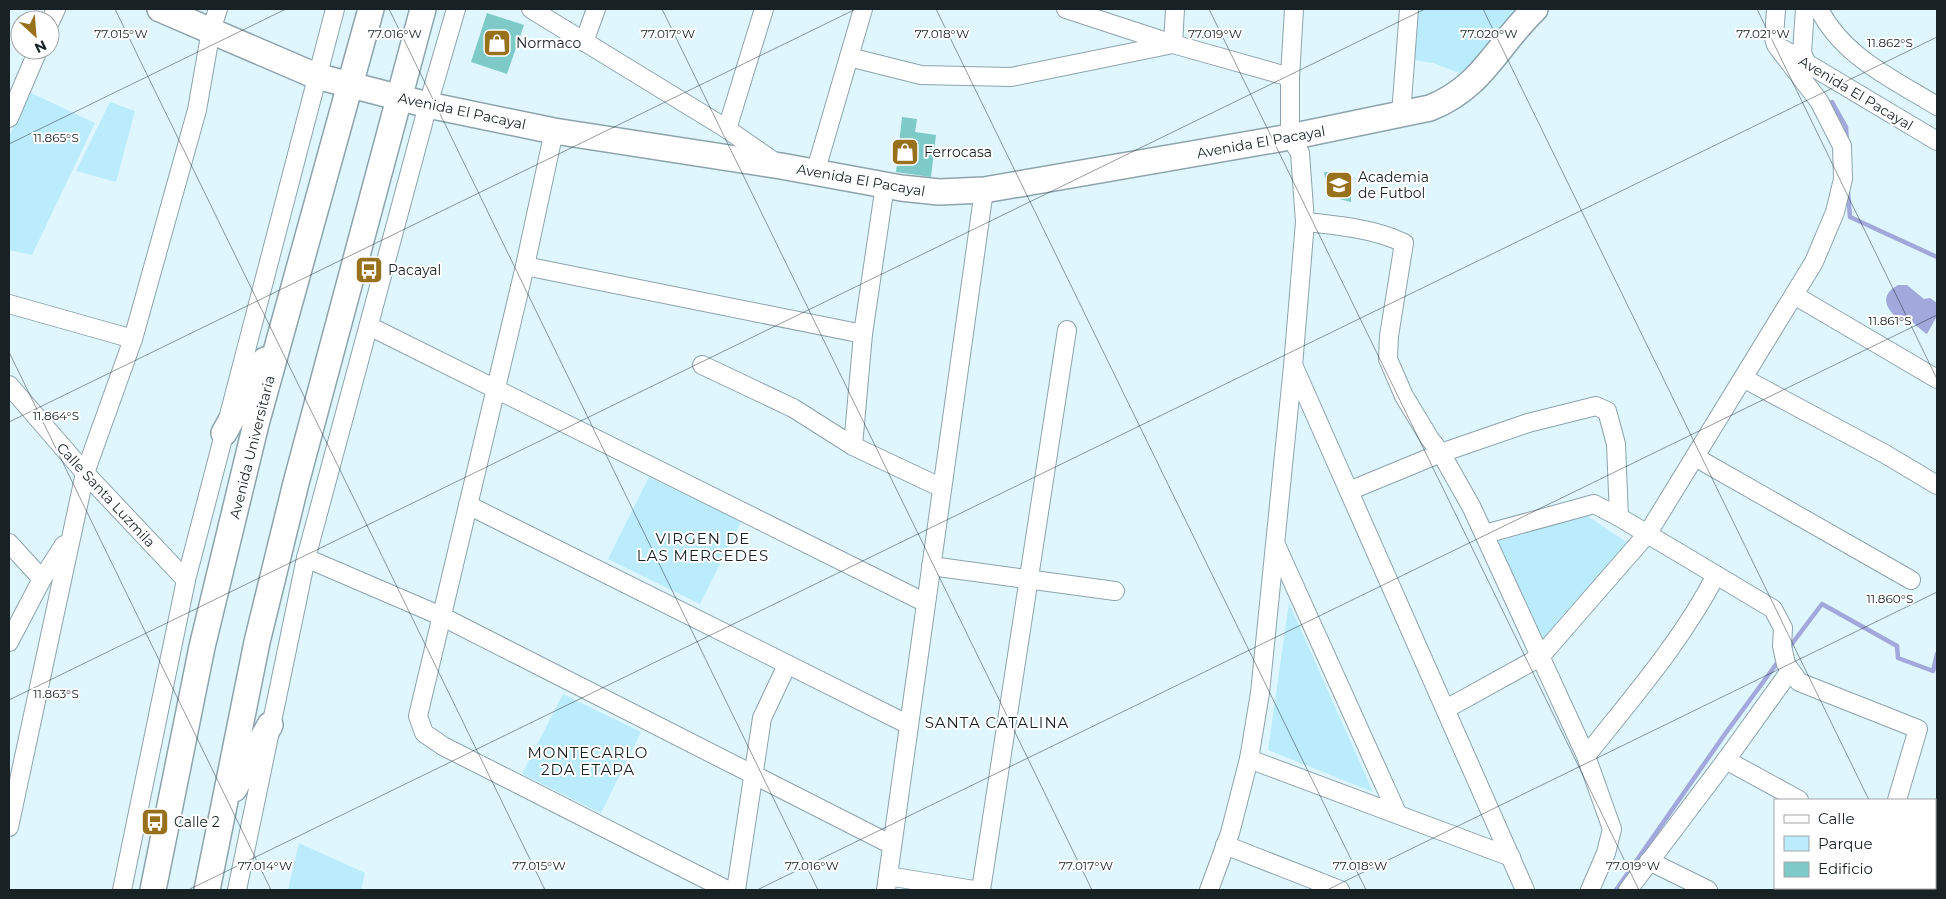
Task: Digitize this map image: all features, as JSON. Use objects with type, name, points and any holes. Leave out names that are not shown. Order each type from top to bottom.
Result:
[{"type":"street","name":"Avenida El Pacayal","points":[[160,9],[215,20],[316,76],[398,98],[554,131],[781,166],[885,186],[939,192],[984,190],[1290,137],[1430,108],[1450,100],[1466,89],[1535,9]]},
{"type":"street","points":[[122,890],[186,580],[335,9]]},
{"type":"street","name":"Avenida Universitaria","points":[[153,890],[202,648],[256,424],[371,9]]},
{"type":"street","points":[[207,890],[257,642],[293,492],[423,9]]},
{"type":"street","points":[[237,890],[306,558],[428,105],[456,9]]},
{"type":"street","points":[[531,9],[728,129],[781,166]]},
{"type":"street","points":[[584,42],[596,9]]},
{"type":"street","points":[[728,129],[764,9]]},
{"type":"street","points":[[815,173],[863,9]]},
{"type":"street","points":[[1066,9],[1173,44],[1290,78]]},
{"type":"street","points":[[1173,44],[1175,9]]},
{"type":"street","points":[[1209,890],[1225,845],[1249,759],[1260,693],[1293,366],[1305,222],[1300,153],[1290,137],[1290,78],[1294,9]]},
{"type":"street","points":[[1401,115],[1409,9]]},
{"type":"street","points":[[1446,709],[1540,657],[1648,533],[1814,262],[1835,212],[1843,180],[1842,146],[1819,102],[1776,45],[1774,38],[1776,9]]},
{"type":"street","points":[[1805,9],[1802,52],[1806,63]]},
{"type":"street","points":[[1819,9],[1827,25],[1854,54],[1937,106]]},
{"type":"street","points":[[9,827],[85,473],[132,339],[197,110],[215,20]]},
{"type":"street","points":[[849,57],[921,75],[1011,77],[1173,44]]},
{"type":"street","name":"Avenida El Pacayal","points":[[1776,45],[1937,141]]},
{"type":"street","points":[[9,118],[34,60]]},
{"type":"street","points":[[554,131],[525,266],[418,716],[424,733],[443,746],[727,890]]},
{"type":"street","points":[[852,446],[863,334],[885,186]]},
{"type":"street","points":[[974,890],[886,883],[984,190]]},
{"type":"street","points":[[1305,222],[1328,224],[1383,235],[1404,243],[1389,336],[1388,359],[1404,396],[1430,439],[1441,453],[1485,534],[1586,756],[1612,829],[1606,853],[1590,890]]},
{"type":"street","points":[[525,266],[863,334]]},
{"type":"street","points":[[1794,295],[1937,379]]},
{"type":"street","points":[[9,304],[132,339]]},
{"type":"street","points":[[369,326],[926,603]]},
{"type":"street","points":[[224,433],[283,327]]},
{"type":"street","points":[[982,890],[1067,330]]},
{"type":"street","points":[[702,365],[793,408],[852,446],[942,488]]},
{"type":"street","points":[[1293,366],[1525,890]]},
{"type":"street","points":[[1743,378],[1885,454],[1937,485]]},
{"type":"street","name":"Calle Santa Luzmila","points":[[9,385],[85,473],[186,580]]},
{"type":"street","points":[[1349,491],[1441,453],[1528,423],[1596,406],[1607,411],[1616,444],[1619,517]]},
{"type":"street","points":[[1695,457],[1911,580]]},
{"type":"street","points":[[468,504],[909,725]]},
{"type":"street","points":[[1485,534],[1594,504],[1648,533],[1768,606],[1777,614],[1783,628],[1784,655],[1790,671],[1799,682],[1918,729],[1897,799]]},
{"type":"street","points":[[9,642],[42,579],[71,534]]},
{"type":"street","points":[[9,543],[42,579]]},
{"type":"street","points":[[1275,544],[1398,814]]},
{"type":"street","points":[[306,558],[441,616],[892,845]]},
{"type":"street","points":[[931,566],[1029,581],[1115,591]]},
{"type":"street","points":[[1586,756],[1677,640],[1700,606],[1716,575]]},
{"type":"street","points":[[736,890],[762,718],[787,665]]},
{"type":"street","points":[[1628,890],[1790,671]]},
{"type":"street","points":[[223,808],[270,725]]},
{"type":"street","points":[[1249,759],[1511,857]]},
{"type":"street","points":[[1726,760],[1797,799]]},
{"type":"street","points":[[1225,845],[1340,890]]},
{"type":"street","points":[[1649,861],[1708,890]]},
{"type":"green space","points":[[1418,9],[1528,9],[1470,77],[1433,63],[1413,60]]},
{"type":"green space","points":[[29,92],[95,123],[32,255],[9,250],[9,137]]},
{"type":"green space","points":[[110,102],[135,111],[116,182],[76,171]]},
{"type":"green space","points":[[649,477],[741,522],[700,604],[608,559]]},
{"type":"green space","points":[[1586,515],[1628,543],[1562,616],[1542,644],[1495,542]]},
{"type":"green space","points":[[1289,603],[1373,792],[1268,750]]},
{"type":"green space","points":[[563,694],[641,732],[601,813],[522,774]]},
{"type":"green space","points":[[299,843],[365,873],[361,890],[288,890]]},
{"type":"shaded area","points":[[1898,285],[1907,285],[1924,299],[1930,298],[1937,303],[1937,316],[1927,334],[1908,319],[1894,315],[1890,311],[1886,303],[1887,295]]},
{"type":"building","name":"Normaco","points":[[487,13],[524,25],[507,74],[471,62]]},
{"type":"building","points":[[902,117],[917,119],[915,132],[936,135],[931,177],[896,172]]},
{"type":"building","name":"Academia de Futbol","points":[[1324,172],[1351,174],[1351,202],[1328,196]]},
{"type":"waterway","points":[[1832,102],[1846,127],[1847,142]]},
{"type":"waterway","points":[[1848,192],[1850,217],[1937,257]]},
{"type":"waterway","points":[[1788,649],[1822,604],[1897,646],[1898,658],[1933,671],[1937,654]]},
{"type":"waterway","points":[[1616,890],[1780,659]]},
{"type":"place","name":"Normaco","points":[[497,43]]},
{"type":"place","name":"Ferrocasa","points":[[905,152]]},
{"type":"place","name":"Academia de Futbol","points":[[1339,185]]},
{"type":"place","name":"Pacayal","points":[[369,270]]},
{"type":"place","name":"Calle 2","points":[[155,822]]},
{"type":"district","name":"VIRGEN DE LAS MERCEDES","points":[[703,546]]},
{"type":"district","name":"SANTA CATALINA","points":[[997,722]]},
{"type":"district","name":"MONTECARLO 2DA ETAPA","points":[[588,760]]}]
